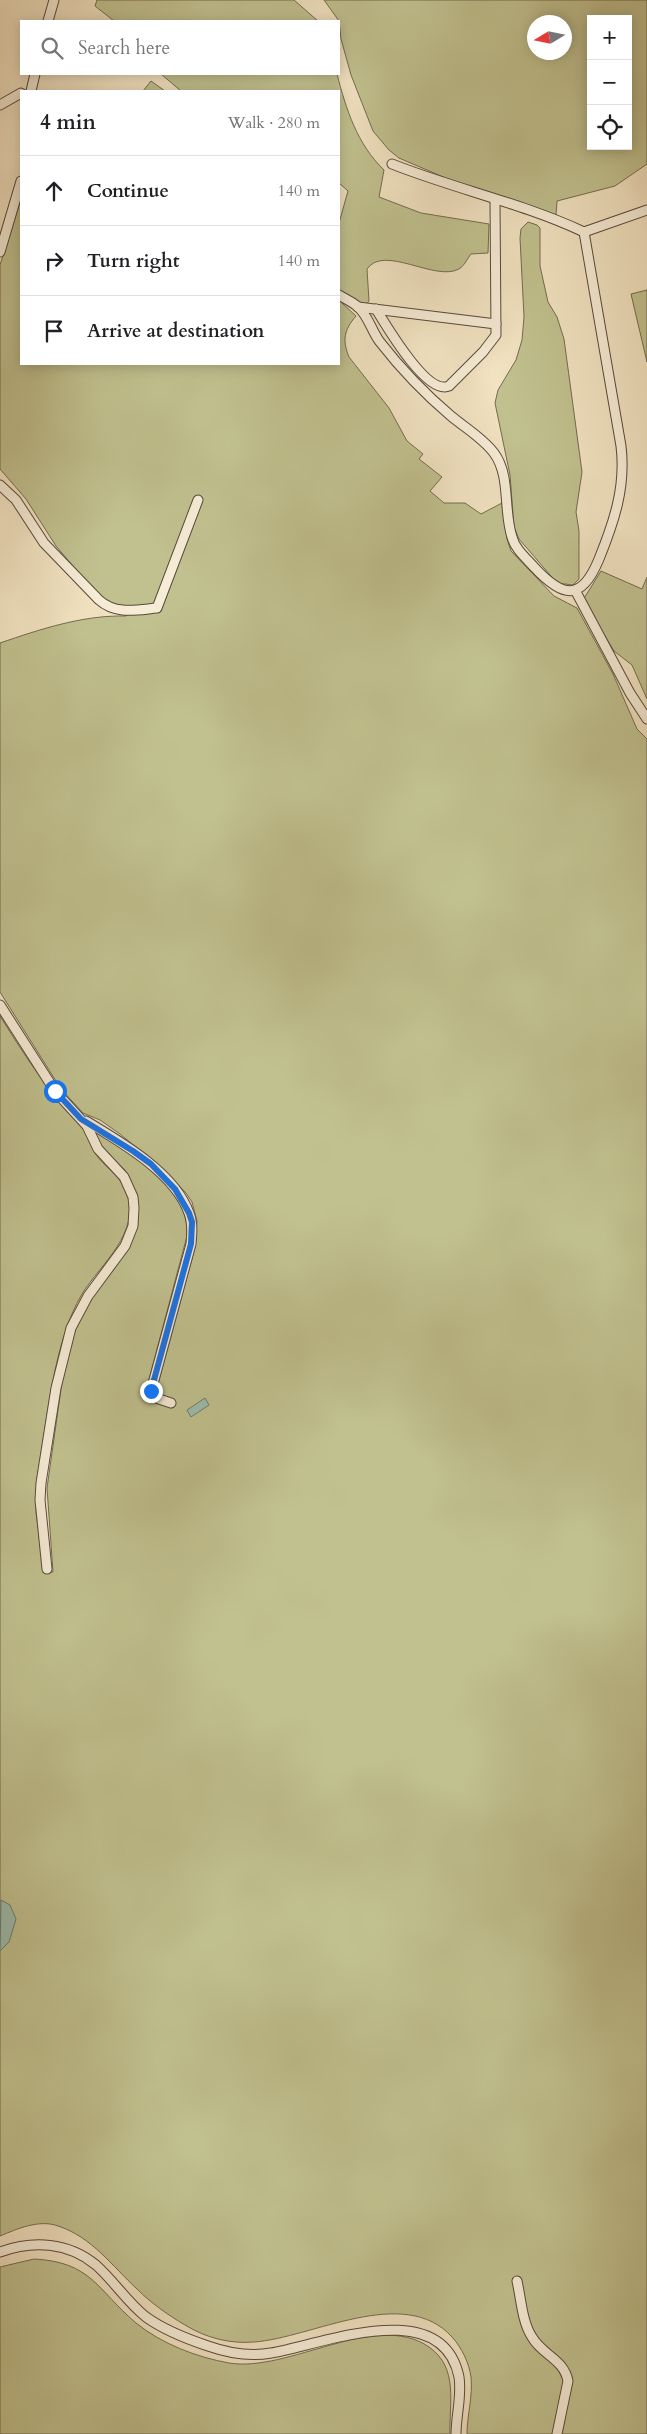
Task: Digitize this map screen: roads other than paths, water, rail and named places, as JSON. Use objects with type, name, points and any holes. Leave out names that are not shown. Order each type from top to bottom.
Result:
[{"type":"street","points":[[48,20],[54,0]]},
{"type":"street","points":[[29,90],[35,75]]},
{"type":"street","points":[[0,105],[20,95]]},
{"type":"street","points":[[392,164],[434,181],[543,213],[584,232],[647,210]]},
{"type":"street","points":[[0,252],[20,184]]},
{"type":"street","points":[[376,308],[404,353],[435,386],[440,388],[449,386],[493,342],[496,324],[495,200]]},
{"type":"street","points":[[340,296],[358,307],[379,340],[407,373],[441,407],[494,453],[502,473],[510,529],[515,545],[554,587],[566,591],[576,590],[586,581],[597,564],[618,508],[623,476],[621,446],[584,232]]},
{"type":"street","points":[[358,307],[496,324]]},
{"type":"street","points":[[0,486],[16,500],[44,543],[99,600],[109,608],[123,612],[157,608],[198,500]]},
{"type":"street","points":[[576,590],[630,693],[647,720]]},
{"type":"street","points":[[0,1005],[55,1091],[81,1119],[98,1150],[124,1177],[133,1197],[134,1216],[125,1246],[78,1311],[62,1355],[41,1483],[40,1500],[47,1569]]},
{"type":"street","points":[[81,1119],[151,1164],[175,1189],[192,1222],[191,1244],[151,1391],[156,1398],[171,1403]]},
{"type":"street","points":[[0,2252],[17,2247],[46,2243],[72,2251],[97,2266],[125,2299],[148,2318],[184,2337],[223,2351],[239,2354],[270,2353],[375,2330],[409,2332],[425,2336],[446,2351],[457,2370],[460,2389],[456,2434]]},
{"type":"street","points":[[517,2281],[532,2337],[563,2366],[566,2373],[568,2382],[557,2434]]}]
